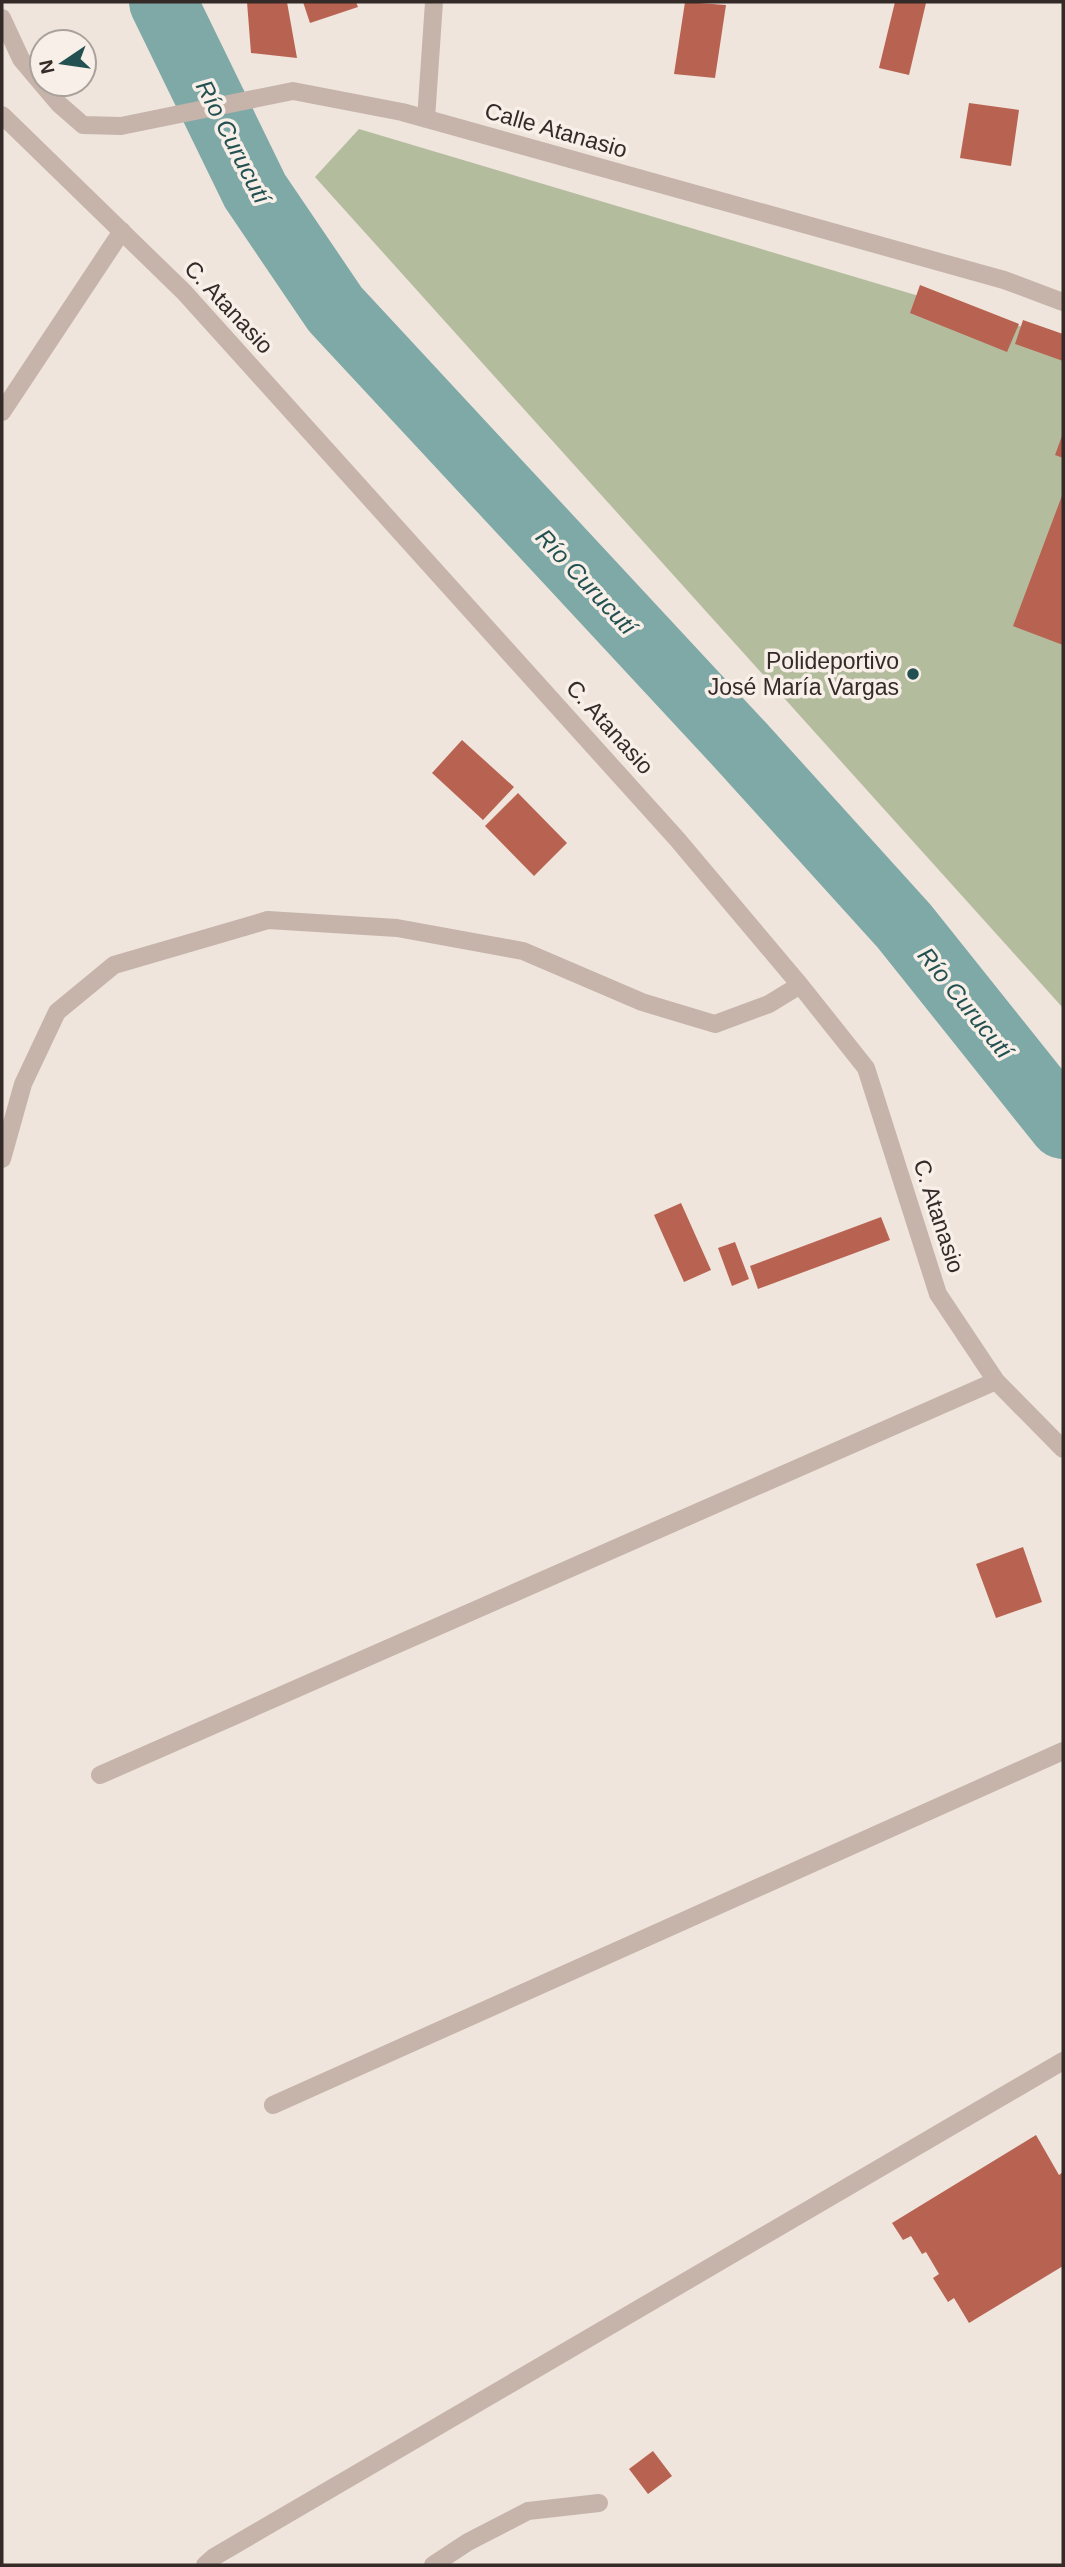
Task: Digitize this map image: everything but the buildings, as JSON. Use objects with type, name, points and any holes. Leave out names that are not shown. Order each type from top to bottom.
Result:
[{"type":"street","points":[[426,119],[434,2]]},
{"type":"street","name":"Calle Atanasio","points":[[2,18],[21,59],[28,67]]},
{"type":"street","name":"Calle Atanasio","points":[[54,98],[83,125],[121,126],[293,91],[402,112],[1004,280],[1063,302]]},
{"type":"street","name":"C. Atanasio","points":[[2,114],[184,292],[650,808],[800,985],[866,1068],[938,1294],[996,1381],[1063,1449]]},
{"type":"street","points":[[2,412],[122,231]]},
{"type":"street","points":[[2,1159],[23,1084],[57,1012],[114,965],[268,920],[397,928],[523,951],[642,1002],[715,1024],[769,1004],[800,985]]},
{"type":"street","points":[[100,1775],[996,1381]]},
{"type":"street","points":[[273,2105],[1063,1751]]},
{"type":"street","points":[[205,2565],[226,2550],[1063,2061]]},
{"type":"street","points":[[433,2565],[468,2542],[528,2511],[599,2503]]},
{"type":"green space","name":"Polideportivo José María Vargas","points":[[359,129],[1063,339],[1063,1008],[315,177]]},
{"type":"waterway","name":"Río Curucutí","points":[[163,2],[255,191],[335,309],[742,747],[904,926],[1063,1125]]},
{"type":"place","name":"Polideportivo José María Vargas","points":[[913,674]]}]
